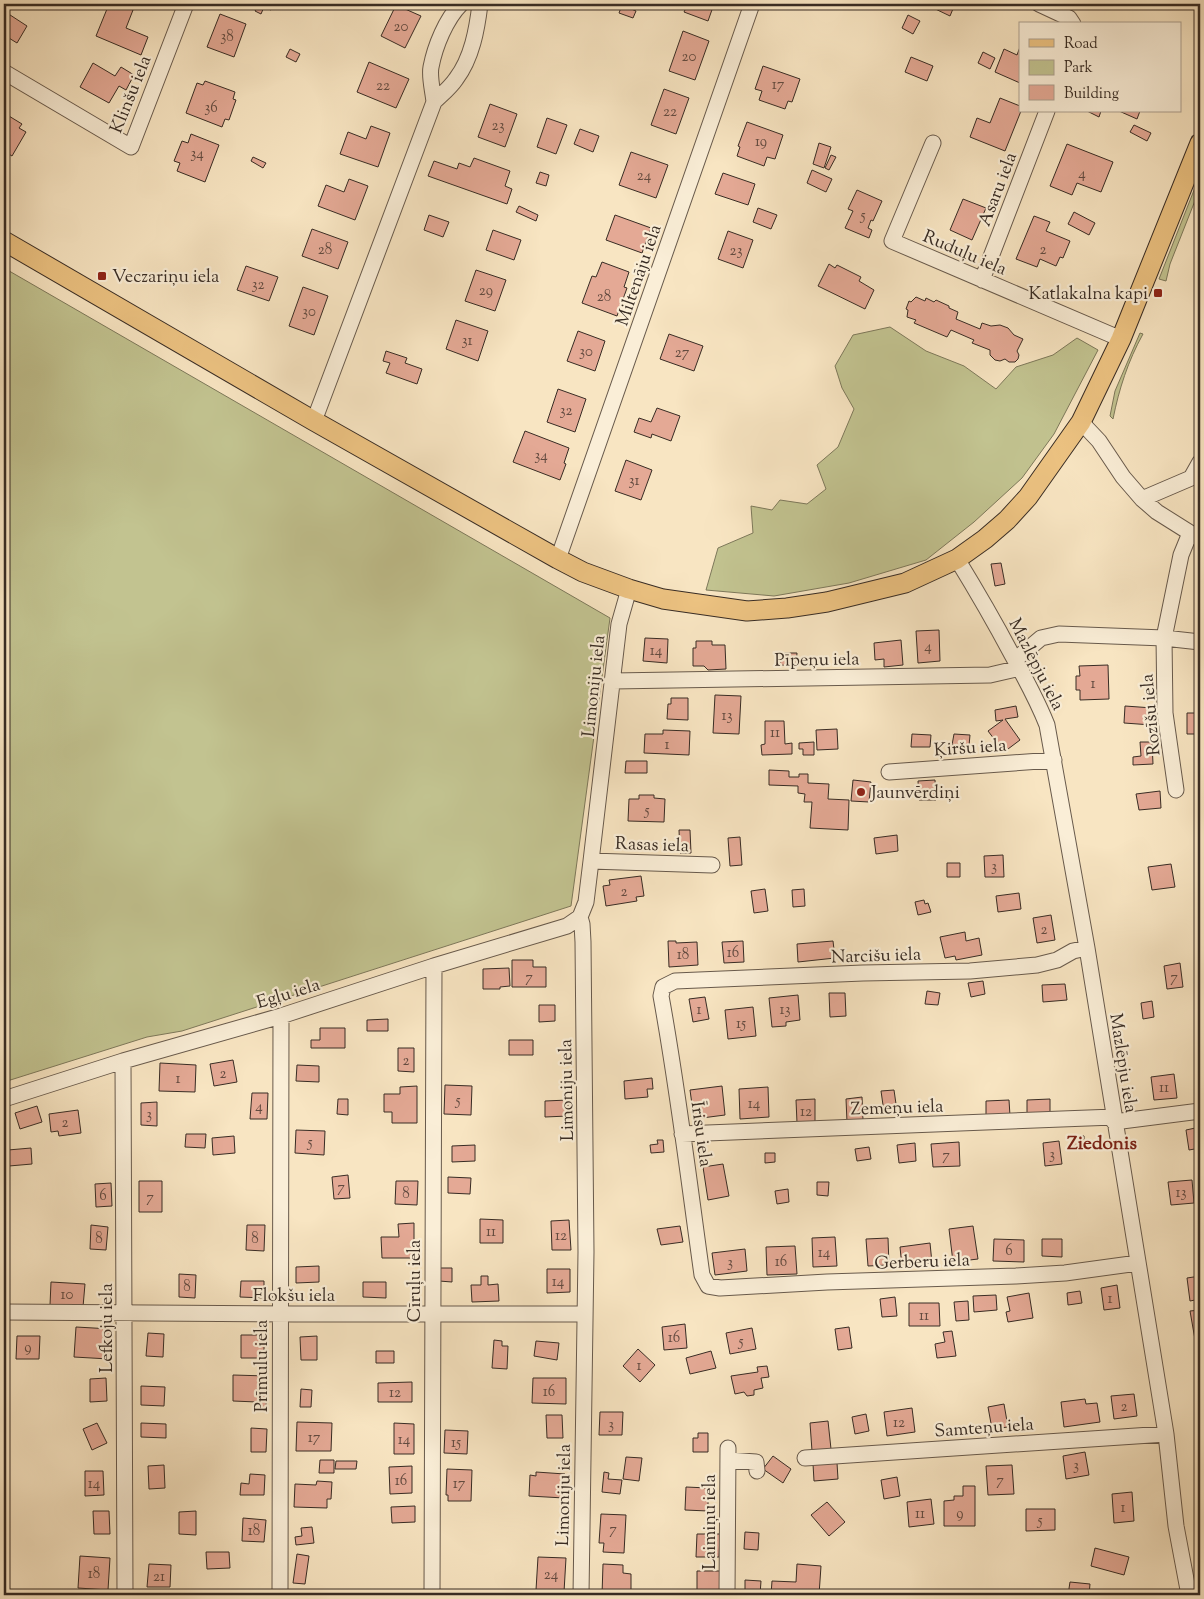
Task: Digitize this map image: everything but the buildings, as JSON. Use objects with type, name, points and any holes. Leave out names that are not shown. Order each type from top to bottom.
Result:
[{"type":"main road","points":[[4,241],[314,421],[583,572],[629,590],[663,599],[713,608],[747,611],[787,608],[827,602],[905,583],[957,559],[1007,520],[1028,496],[1081,422],[1121,339],[1200,143]]},
{"type":"street","name":"Klinšu iela","points":[[4,72],[131,147],[186,4]]},
{"type":"street","points":[[434,102],[431,68],[443,31],[451,14],[461,4]]},
{"type":"street","points":[[314,421],[434,102],[456,79],[469,57],[478,24],[480,4]]},
{"type":"street","name":"Miltenāju iela","points":[[558,559],[752,4]]},
{"type":"street","points":[[1039,4],[1068,18],[1071,22]]},
{"type":"street","name":"Asaru iela","points":[[982,280],[1047,112]]},
{"type":"street","name":"Ruduļu iela","points":[[933,144],[892,241],[1121,339]]},
{"type":"street","points":[[1081,422],[1099,441],[1142,499],[1158,512],[1195,536]]},
{"type":"street","points":[[1142,499],[1190,478],[1200,462]]},
{"type":"street","name":"Rozīšu iela","points":[[1176,790],[1165,713],[1164,638],[1181,555],[1195,536]]},
{"type":"street","name":"Mazlēpju iela","points":[[957,559],[984,602],[1018,664],[1047,725],[1087,948],[1166,1434],[1176,1526],[1189,1595]]},
{"type":"street","name":"Limoniju iela","points":[[581,1595],[586,1252],[584,951],[580,917],[586,902],[619,624],[629,590]]},
{"type":"street","points":[[1018,664],[1040,638],[1059,634],[1164,638],[1200,642]]},
{"type":"street","name":"Pīpeņu iela","points":[[613,680],[990,675],[1018,664]]},
{"type":"street","name":"Ķiršu iela","points":[[889,772],[1054,760]]},
{"type":"street","name":"Rasas iela","points":[[591,861],[712,865]]},
{"type":"street","name":"Egļu iela","points":[[4,1099],[123,1061],[281,1016],[434,966],[567,926],[580,917]]},
{"type":"street","name":"Narcišu iela","points":[[663,987],[675,981],[863,973],[970,971],[1037,965],[1057,960],[1073,951],[1087,948]]},
{"type":"street","name":"Cīruļu iela","points":[[432,1595],[434,966]]},
{"type":"street","name":"Īrisu iela","points":[[663,987],[661,996],[676,1077],[702,1275],[708,1286]]},
{"type":"street","name":"Prīmulu iela","points":[[280,1595],[281,1016]]},
{"type":"street","name":"Lefkoju iela","points":[[123,1061],[125,1595]]},
{"type":"street","name":"Zemeņu iela","points":[[682,1134],[1114,1120],[1200,1111]]},
{"type":"street","name":"Gerberu iela","points":[[708,1286],[720,1288],[826,1282],[1016,1276],[1065,1273],[1138,1263]]},
{"type":"street","name":"Flokšu iela","points":[[4,1312],[125,1314],[584,1314]]},
{"type":"street","name":"Samteņu iela","points":[[805,1458],[1166,1434]]},
{"type":"street","name":"Laimiņu iela","points":[[727,1595],[728,1454],[756,1462],[757,1471]]},
{"type":"green space","points":[[1200,175],[1200,188],[1170,264],[1166,281],[1159,279]]},
{"type":"green space","points":[[4,268],[610,618],[571,906],[182,1031],[147,1037],[4,1082]]},
{"type":"green space","points":[[890,327],[926,351],[964,366],[996,389],[1016,367],[1053,355],[1077,338],[1098,350],[1054,434],[1022,478],[974,522],[926,560],[849,583],[774,596],[706,590],[718,548],[753,533],[751,506],[772,510],[780,500],[807,504],[826,489],[817,465],[838,447],[854,409],[842,388],[835,366],[853,335]]},
{"type":"green space","points":[[1140,333],[1143,334],[1125,375],[1113,419],[1110,416],[1115,391]]},
{"type":"place","name":"Veczariņu iela","points":[[102,276]]},
{"type":"place","name":"Katlakalna kapi","points":[[1158,293]]},
{"type":"place","name":"Jaunvērdiņi","points":[[861,792]]},
{"type":"district","name":"Ziedonis","points":[[1102,1142]]}]
